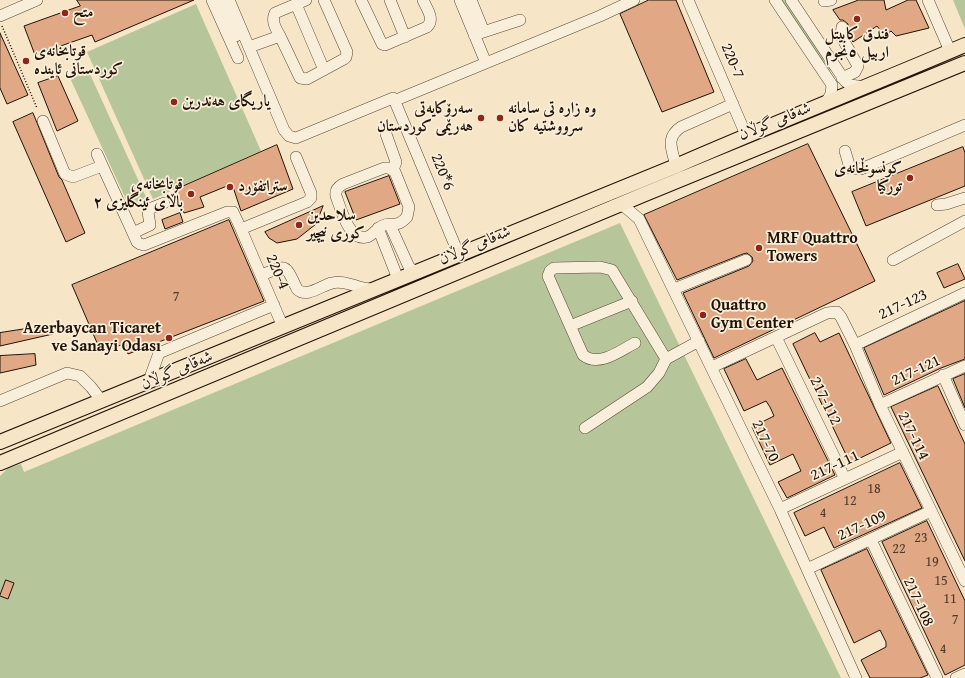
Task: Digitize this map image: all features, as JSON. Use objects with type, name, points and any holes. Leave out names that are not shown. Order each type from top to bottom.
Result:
[{"type":"main road","name":"شەقامی گوڵان","points":[[0,442],[676,166],[746,135],[825,104],[965,45]]},
{"type":"main road","name":"شەقامی گوڵان","points":[[0,463],[618,205],[964,66]]},
{"type":"main road","points":[[257,337],[253,342],[253,348],[259,354],[265,353]]},
{"type":"street","points":[[1,21],[37,0]]},
{"type":"street","points":[[212,0],[238,58]]},
{"type":"street","points":[[220,0],[282,137],[293,143],[302,143],[395,101],[634,0]]},
{"type":"street","points":[[229,0],[284,130],[292,138],[299,137],[395,101]]},
{"type":"street","points":[[324,0],[347,52],[346,57],[344,60],[324,70],[306,79],[300,78],[274,24],[273,17],[275,13],[301,2],[324,70]]},
{"type":"street","points":[[361,0],[382,44],[385,45],[427,27],[430,24],[431,17],[423,0]]},
{"type":"street","points":[[390,0],[405,37]]},
{"type":"street","points":[[460,0],[479,34]]},
{"type":"street","points":[[471,0],[486,63]]},
{"type":"street","name":"220-7","points":[[688,0],[746,135]]},
{"type":"street","points":[[775,0],[832,87],[831,94],[825,104]]},
{"type":"street","points":[[790,0],[842,78],[850,85],[865,87]]},
{"type":"street","points":[[824,0],[831,0]]},
{"type":"street","points":[[928,0],[950,51]]},
{"type":"street","points":[[479,34],[520,20]]},
{"type":"street","points":[[842,27],[841,36],[858,66],[855,72],[842,78]]},
{"type":"street","points":[[249,47],[280,36]]},
{"type":"street","points":[[823,72],[828,75],[834,74],[836,69],[834,65]]},
{"type":"street","name":"220*6","points":[[395,101],[459,255]]},
{"type":"street","points":[[676,166],[671,139],[674,132],[681,127],[732,104]]},
{"type":"street","points":[[43,121],[65,174],[73,177],[102,166]]},
{"type":"street","points":[[845,151],[850,168],[861,169],[965,125]]},
{"type":"street","points":[[386,134],[396,162],[393,170],[409,207],[407,217],[396,225],[383,225],[366,237],[360,237],[354,234],[336,196],[336,191],[343,184],[384,168],[393,170]]},
{"type":"street","points":[[97,154],[133,233],[150,225],[149,209],[164,203]]},
{"type":"street","points":[[241,229],[307,202],[311,198],[311,193],[296,157]]},
{"type":"street","points":[[640,219],[640,206],[645,194]]},
{"type":"street","points":[[937,205],[946,204],[965,198]]},
{"type":"street","name":"217-70","points":[[618,205],[625,207],[640,219],[780,509],[856,678]]},
{"type":"street","name":"220-4","points":[[133,233],[139,243],[144,245],[229,211],[234,214],[283,327]]},
{"type":"street","points":[[893,260],[965,221]]},
{"type":"street","points":[[390,225],[409,267],[415,272]]},
{"type":"street","points":[[378,228],[398,279]]},
{"type":"street","points":[[674,289],[746,260]]},
{"type":"street","points":[[261,275],[282,267],[285,268],[288,270],[297,289],[301,293],[337,282],[346,283],[363,289],[373,289]]},
{"type":"street","points":[[635,342],[602,360],[593,360],[583,355],[548,276],[550,271],[554,268],[600,267],[605,267],[612,270],[666,359]]},
{"type":"street","name":"217-123","points":[[855,345],[965,293]]},
{"type":"street","points":[[570,326],[632,301]]},
{"type":"street","points":[[151,375],[159,353],[274,305]]},
{"type":"street","name":"217-114","points":[[776,337],[827,313],[837,312],[841,317],[855,345],[880,405],[965,581]]},
{"type":"street","points":[[712,367],[776,337]]},
{"type":"street","name":"217-112","points":[[776,337],[845,479]]},
{"type":"street","points":[[586,428],[647,387],[659,373],[666,359],[699,341]]},
{"type":"street","name":"217-121","points":[[880,405],[965,366]]},
{"type":"street","points":[[0,401],[67,373],[80,376],[92,387],[101,400]]},
{"type":"street","points":[[943,376],[965,425]]},
{"type":"street","name":"217-111","points":[[780,509],[903,452]]},
{"type":"street","points":[[0,470],[23,454]]},
{"type":"street","name":"217-109","points":[[807,569],[931,511]]},
{"type":"street","name":"217-108","points":[[871,540],[937,678]]},
{"type":"street","points":[[956,678],[965,674]]},
{"type":"path","points":[[1,21],[37,108]]},
{"type":"green space","points":[[781,0],[786,0],[832,69],[829,71]]},
{"type":"green space","points":[[953,0],[965,0],[965,29]]},
{"type":"green space","name":"یاریگای هەندرین","points":[[196,4],[261,151],[153,199],[87,52]]},
{"type":"green space","points":[[89,72],[146,197],[130,208],[70,78]]},
{"type":"green space","points":[[620,223],[841,678],[0,678],[0,476],[8,468],[21,464],[24,472]]},
{"type":"building","points":[[77,0],[194,0],[95,42],[92,35],[35,55],[24,26],[80,6]]},
{"type":"building","points":[[649,0],[676,0],[714,92],[662,112],[620,14]]},
{"type":"building","points":[[859,0],[884,0],[886,10],[908,0],[916,0],[929,28],[896,36],[891,31],[885,36],[877,26],[853,42],[848,34],[848,24],[843,20],[840,20],[833,10]]},
{"type":"building","points":[[0,33],[28,95],[7,104],[0,88]]},
{"type":"building","points":[[58,76],[78,121],[57,131],[38,83]]},
{"type":"building","points":[[33,113],[59,177],[62,180],[85,233],[66,242],[13,122]]},
{"type":"building","name":"MRF Quattro Towers","points":[[808,144],[875,281],[714,358],[683,293],[749,266],[753,261],[752,257],[747,253],[743,254],[677,280],[644,215]]},
{"type":"building","points":[[277,145],[293,189],[241,211],[232,184],[200,197],[204,207],[184,213],[175,190]]},
{"type":"building","points":[[963,147],[965,153],[965,186],[866,226],[852,192]]},
{"type":"building","points":[[389,176],[400,204],[356,220],[345,192]]},
{"type":"building","points":[[323,206],[316,224],[297,239],[277,243],[269,238],[265,232]]},
{"type":"building","points":[[180,213],[183,222],[165,229],[162,220]]},
{"type":"building","points":[[229,220],[264,301],[128,354],[124,344],[101,352],[72,285]]},
{"type":"building","points":[[958,264],[965,279],[944,288],[937,273]]},
{"type":"building","points":[[965,301],[965,359],[941,368],[884,395],[864,348]]},
{"type":"building","points":[[24,329],[53,334],[0,346],[0,333]]},
{"type":"building","points":[[815,333],[820,342],[839,333],[891,443],[850,463],[793,344]]},
{"type":"building","points":[[35,354],[36,365],[0,373],[0,356]]},
{"type":"building","points":[[746,359],[757,380],[782,368],[835,475],[787,498],[778,482],[801,471],[793,454],[770,465],[752,427],[774,416],[770,407],[766,401],[744,411],[724,369]]},
{"type":"building","points":[[965,374],[965,408],[953,379]]},
{"type":"building","points":[[938,386],[965,444],[965,561],[891,407]]},
{"type":"building","points":[[900,463],[922,508],[834,548],[824,527],[805,536],[794,513]]},
{"type":"building","points":[[927,521],[965,601],[965,665],[945,675],[882,542]]},
{"type":"building","points":[[867,549],[928,675],[920,678],[870,678],[861,660],[886,647],[886,642],[880,630],[854,643],[821,570]]},
{"type":"building","points":[[6,580],[14,583],[8,599],[0,596]]},
{"type":"place","name":"متح","points":[[65,13]]},
{"type":"place","name":"فندق كابيتل اربيل ٥نجوم","points":[[857,19]]},
{"type":"place","name":"قوتابخانەی کوردستانی ئایندە","points":[[26,61]]},
{"type":"place","name":"یاریگای هەندرین","points":[[174,102]]},
{"type":"place","name":"سەرۆكایەتی هەرێمی كوردستان","points":[[481,118]]},
{"type":"place","name":"وه زاره تى سامانه سرووشتيه كان","points":[[500,118]]},
{"type":"place","name":"کونسوڵخانەی تورکیا","points":[[910,178]]},
{"type":"place","name":"ستراتفۆرد","points":[[230,187]]},
{"type":"place","name":"قوتابخانەی باڵای ئینگلیزی ۲","points":[[191,194]]},
{"type":"place","name":"سلاحدین كوری نیچیر","points":[[299,225]]},
{"type":"place","name":"MRF Quattro Towers","points":[[759,248]]},
{"type":"place","name":"Quattro Gym Center","points":[[703,315]]},
{"type":"place","name":"Azerbaycan Ticaret ve Sanayi Odası","points":[[169,338]]}]
